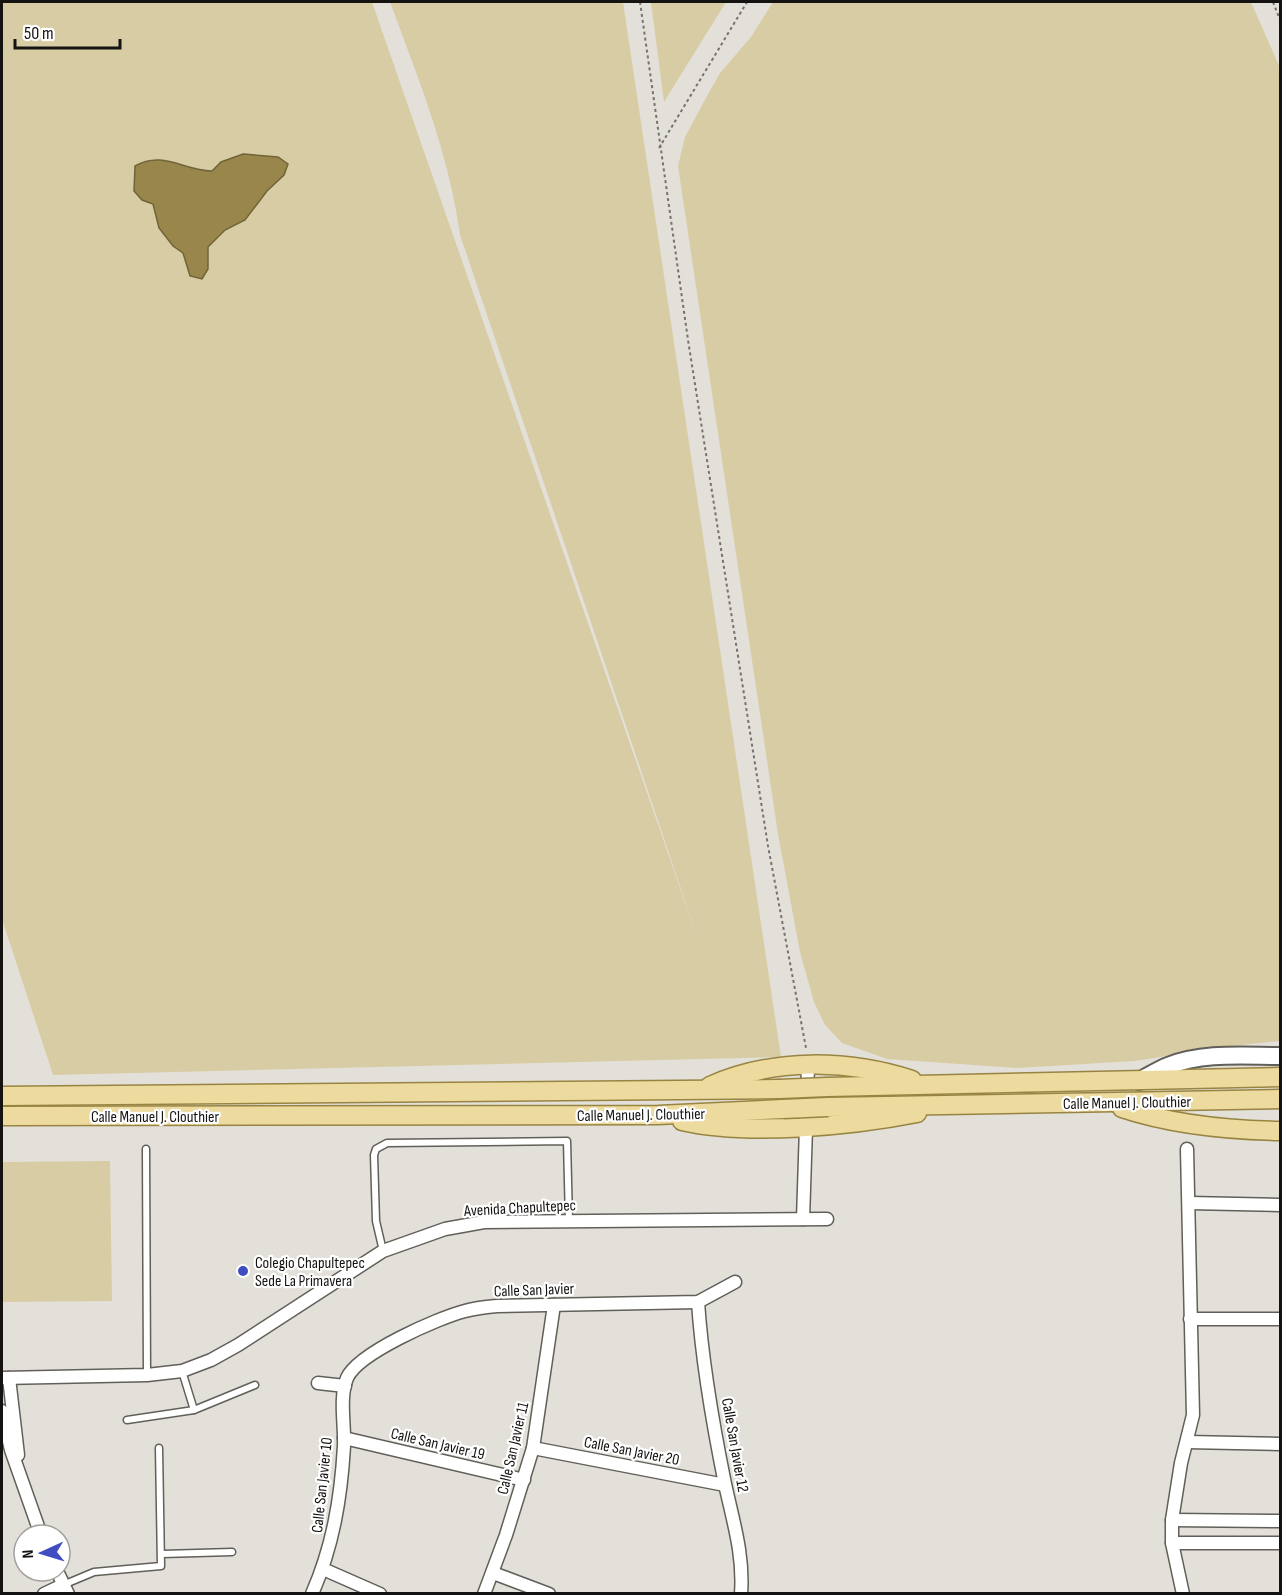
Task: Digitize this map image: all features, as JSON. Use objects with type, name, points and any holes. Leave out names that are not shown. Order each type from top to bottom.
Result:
[{"type":"main road","points":[[702,1090],[737,1074],[754,1070],[808,1066],[861,1067],[884,1071],[925,1085]]},
{"type":"main road","name":"Calle Manuel J. Clouthier","points":[[2,1096],[779,1089],[1281,1077]]},
{"type":"main road","name":"Calle Manuel J. Clouthier","points":[[2,1116],[658,1115],[938,1104],[1281,1099]]},
{"type":"main road","points":[[1109,1103],[1143,1115],[1197,1125],[1281,1131]]},
{"type":"main road","points":[[658,1115],[723,1127],[805,1126],[886,1119],[919,1113],[938,1104]]},
{"type":"street","points":[[1138,1082],[1168,1066],[1185,1061],[1231,1056],[1281,1056]]},
{"type":"street","points":[[803,1219],[808,1066]]},
{"type":"street","points":[[1183,1593],[1172,1543],[1172,1520],[1181,1464],[1193,1415],[1188,1149]]},
{"type":"street","points":[[1189,1203],[1281,1205]]},
{"type":"street","name":"Avenida Chapultepec","points":[[5,1378],[147,1375],[182,1371],[211,1360],[238,1345],[383,1251],[445,1229],[484,1222],[827,1219]]},
{"type":"street","name":"Calle San Javier","points":[[346,1381],[363,1360],[409,1333],[466,1310],[497,1306],[698,1302],[735,1282]]},
{"type":"street","name":"Calle San Javier 12","points":[[698,1302],[703,1350],[725,1485],[738,1537],[741,1593]]},
{"type":"street","name":"Calle San Javier 11","points":[[484,1593],[493,1573],[533,1448],[554,1305]]},
{"type":"street","points":[[1190,1319],[1281,1319]]},
{"type":"street","points":[[5,1378],[10,1450]]},
{"type":"street","points":[[318,1383],[346,1381]]},
{"type":"street","name":"Calle San Javier 10","points":[[312,1593],[323,1569],[333,1537],[339,1502],[346,1381]]},
{"type":"street","points":[[2,1411],[10,1450],[19,1468],[37,1523]]},
{"type":"street","name":"Calle San Javier 19","points":[[344,1438],[524,1480]]},
{"type":"street","points":[[1187,1442],[1281,1444]]},
{"type":"street","name":"Calle San Javier 20","points":[[533,1448],[725,1485]]},
{"type":"street","points":[[1172,1520],[1281,1521]]},
{"type":"street","points":[[1213,1521],[1213,1542]]},
{"type":"street","points":[[1172,1543],[1281,1543]]},
{"type":"street","points":[[323,1569],[380,1593]]},
{"type":"street","points":[[493,1573],[549,1593]]},
{"type":"street","points":[[44,1593],[65,1589]]},
{"type":"lane","points":[[383,1251],[376,1221],[374,1155],[376,1149],[387,1143],[567,1141],[569,1221]]},
{"type":"lane","points":[[146,1149],[147,1375]]},
{"type":"lane","points":[[182,1371],[194,1410]]},
{"type":"lane","points":[[127,1420],[194,1410],[255,1385]]},
{"type":"lane","points":[[65,1589],[94,1572],[160,1568],[162,1554],[159,1448]]},
{"type":"lane","points":[[162,1554],[232,1552]]},
{"type":"path","points":[[640,2],[659,148],[768,846],[804,1030],[808,1066]]},
{"type":"path","points":[[659,148],[747,2]]},
{"type":"path","points":[[1273,2],[1281,20]]},
{"type":"shaded area","points":[[2,2],[372,2],[701,948],[460,235],[440,145],[422,88],[390,2],[623,2],[781,1057],[53,1075],[2,919]]},
{"type":"shaded area","points":[[651,2],[726,2],[664,102]]},
{"type":"shaded area","points":[[773,2],[1251,2],[1280,68],[1280,1041],[1223,1047],[1135,1061],[1017,1068],[887,1059],[842,1043],[825,1025],[814,1002],[800,952],[778,834],[678,166],[685,137],[720,73],[751,37]]},
{"type":"shaded area","points":[[243,154],[278,157],[288,164],[284,175],[267,191],[245,220],[225,230],[208,247],[208,269],[202,279],[190,276],[183,253],[173,246],[159,228],[153,204],[142,200],[134,191],[135,166],[155,160],[212,171],[221,162]]},
{"type":"shaded area","points":[[110,1161],[112,1301],[2,1302],[2,1162]]},
{"type":"place","name":"Colegio Chapultepec Sede La Primavera","points":[[243,1271]]}]
